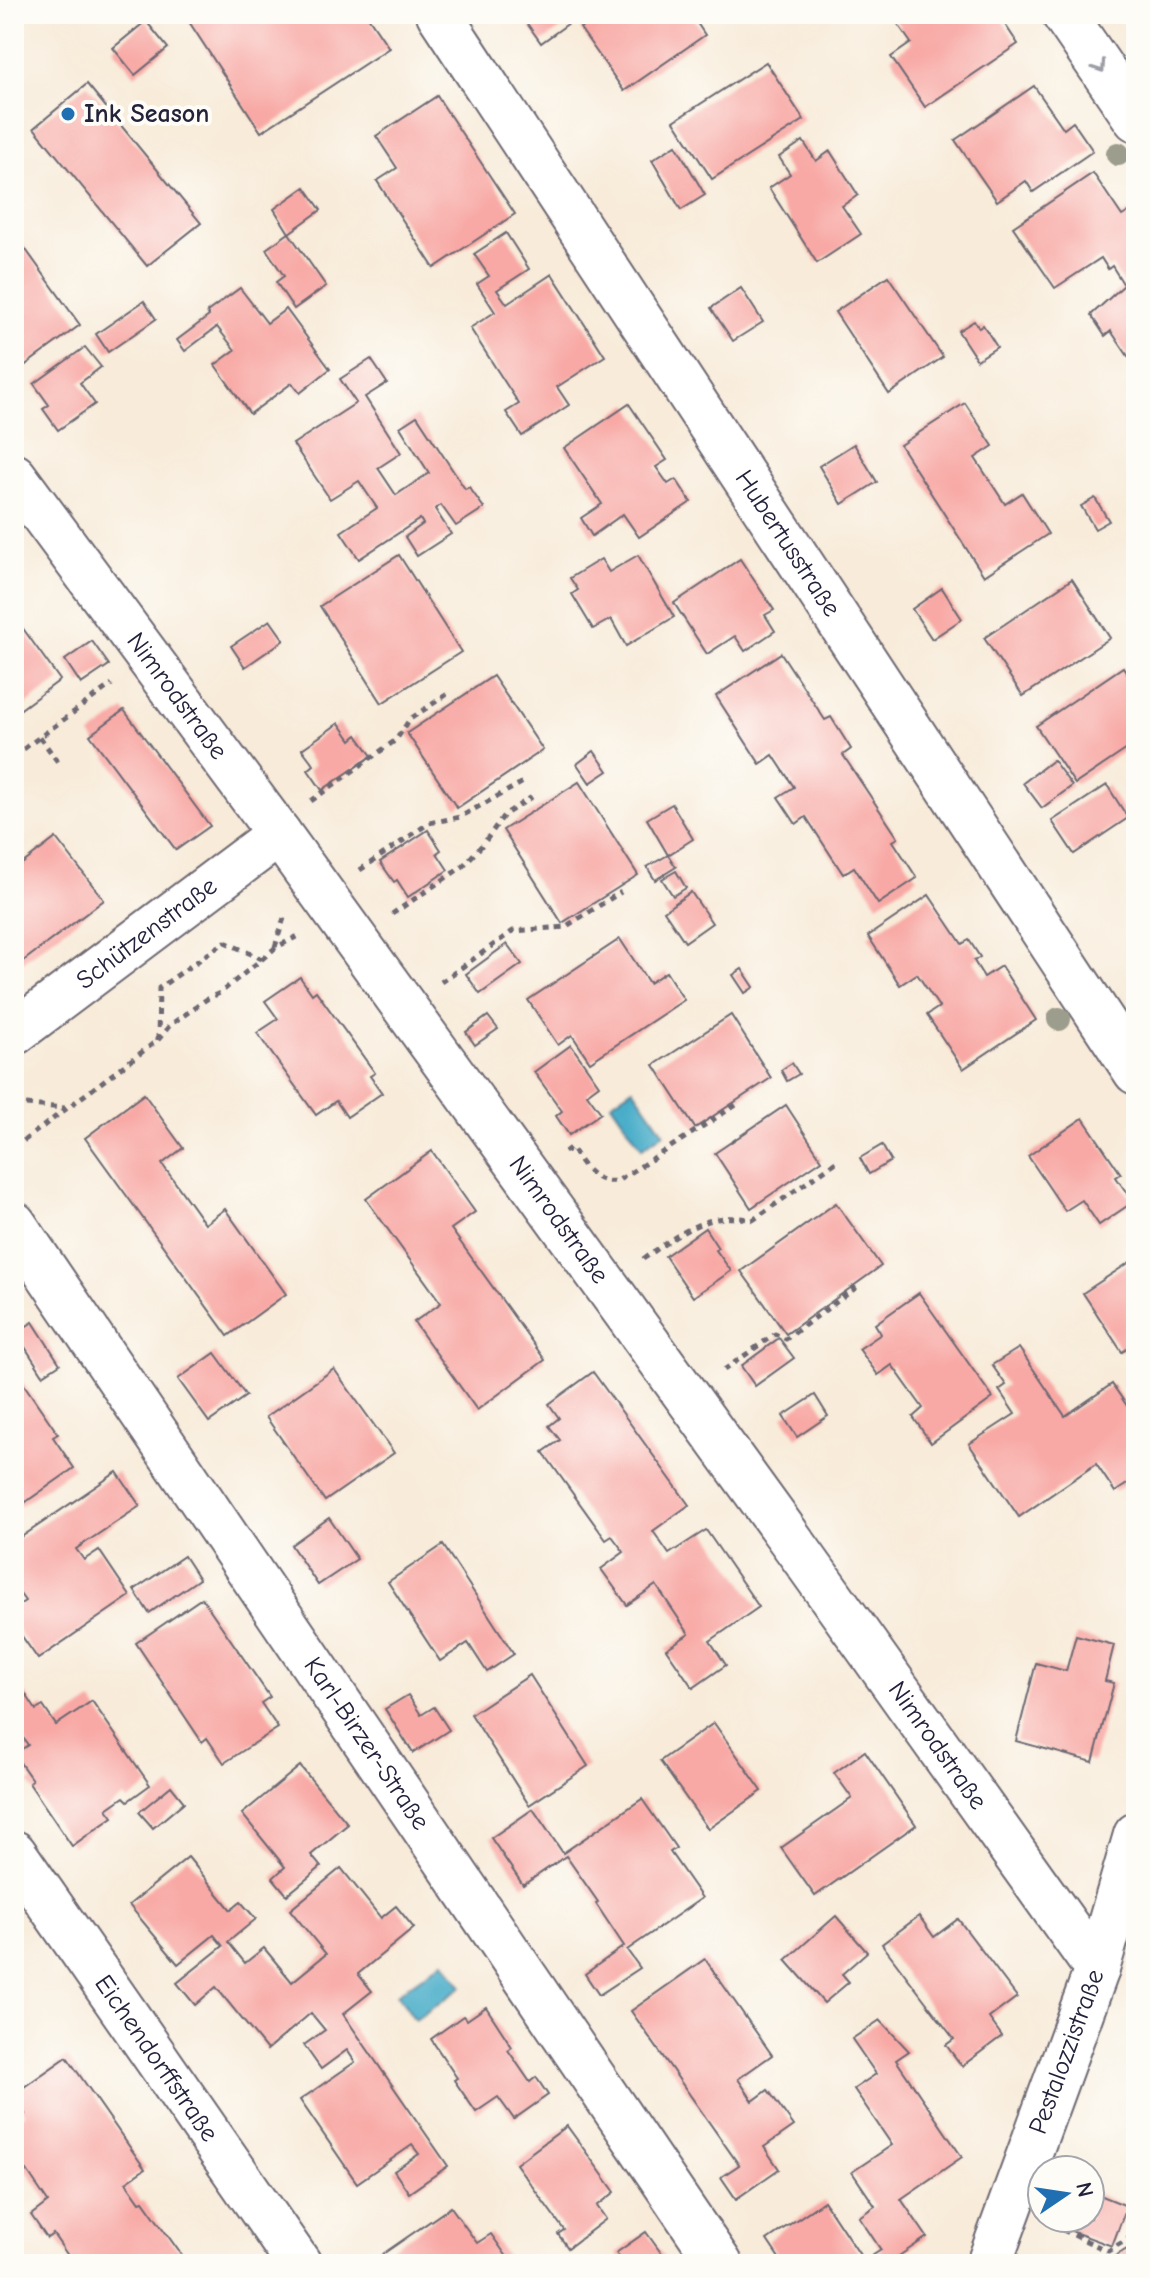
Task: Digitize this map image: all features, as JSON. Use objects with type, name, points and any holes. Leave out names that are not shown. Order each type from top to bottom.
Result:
[{"type":"street","name":"Hubertusstraße","points":[[439,14],[1136,1072]]},
{"type":"street","points":[[1064,14],[1136,119]]},
{"type":"street","name":"Nimrodstraße","points":[[14,476],[279,834],[1097,1969]]},
{"type":"street","name":"Schützenstraße","points":[[14,1033],[279,834]]},
{"type":"street","name":"Karl-Birzer-Straße","points":[[14,1224],[720,2264]]},
{"type":"street","name":"Pestalozzistraße","points":[[989,2264],[1097,1969],[1136,1835]]},
{"type":"street","name":"Eichendorffstraße","points":[[14,1853],[299,2264]]},
{"type":"path","points":[[14,756],[149,657]]},
{"type":"path","points":[[328,789],[396,740],[410,719],[449,693]]},
{"type":"path","points":[[40,737],[60,765]]},
{"type":"path","points":[[382,854],[429,823],[460,817],[525,781]]},
{"type":"path","points":[[412,900],[462,867],[504,815],[532,797]]},
{"type":"path","points":[[462,967],[513,931],[565,927],[621,892]]},
{"type":"path","points":[[158,1040],[159,988],[225,942],[262,959]]},
{"type":"path","points":[[14,1148],[158,1040],[170,1025],[220,993],[275,948]]},
{"type":"path","points":[[14,1104],[67,1108]]},
{"type":"path","points":[[573,1152],[587,1170],[610,1183],[736,1105]]},
{"type":"path","points":[[605,1284],[692,1226],[714,1218],[734,1216],[753,1220],[836,1162]]},
{"type":"path","points":[[715,1377],[775,1334],[786,1339],[861,1284]]},
{"type":"path","points":[[1011,2206],[1108,2251],[1136,2234]]},
{"type":"water","points":[[633,1088],[664,1133],[642,1148],[611,1103]]},
{"type":"water","points":[[444,1961],[462,1987],[415,2020],[397,1994]]},
{"type":"building","points":[[184,14],[366,14],[389,48],[261,132]]},
{"type":"building","points":[[537,14],[574,14],[576,18],[541,43],[526,22]]},
{"type":"building","points":[[600,14],[691,14],[705,35],[624,91],[580,28]]},
{"type":"building","points":[[891,14],[998,14],[1018,44],[925,107],[891,57],[911,43]]},
{"type":"building","points":[[146,21],[168,48],[135,75],[113,48]]},
{"type":"building","points":[[766,62],[804,120],[712,179],[674,121]]},
{"type":"building","points":[[87,84],[201,223],[147,266],[34,128]]},
{"type":"building","points":[[1034,86],[1064,129],[1073,122],[1093,151],[1033,192],[1026,181],[997,201],[955,140]]},
{"type":"building","points":[[437,96],[515,214],[434,268],[377,181],[397,168],[376,136]]},
{"type":"building","points":[[803,141],[816,161],[830,151],[858,195],[842,206],[861,234],[817,263],[769,188],[790,174],[779,157]]},
{"type":"building","points":[[676,145],[705,195],[681,210],[652,160]]},
{"type":"building","points":[[1093,173],[1122,216],[1132,210],[1136,216],[1136,368],[1111,331],[1105,336],[1091,315],[1124,285],[1112,266],[1108,269],[1101,258],[1055,288],[1013,227]]},
{"type":"building","points":[[305,187],[321,210],[289,233],[274,209]]},
{"type":"building","points":[[14,233],[80,325],[20,369],[14,361]]},
{"type":"building","points":[[289,233],[326,286],[294,309],[276,282],[284,276],[266,249]]},
{"type":"building","points":[[506,233],[529,269],[497,290],[507,304],[552,274],[605,356],[557,387],[569,405],[522,436],[506,412],[519,404],[470,328],[495,312],[477,284],[489,276],[474,254]]},
{"type":"building","points":[[888,276],[943,357],[889,394],[835,312]]},
{"type":"building","points":[[240,288],[267,323],[286,309],[330,369],[300,393],[292,383],[250,414],[215,365],[235,350],[217,327],[185,351],[177,340],[209,316],[207,312]]},
{"type":"building","points":[[741,288],[763,322],[733,341],[711,308]]},
{"type":"building","points":[[144,301],[156,319],[108,352],[96,334]]},
{"type":"building","points":[[974,321],[979,328],[983,325],[997,347],[977,360],[958,331]]},
{"type":"building","points":[[85,347],[101,367],[80,383],[95,404],[58,430],[43,409],[49,405],[34,384]]},
{"type":"building","points":[[371,359],[387,383],[365,397],[401,453],[378,468],[396,495],[429,473],[400,427],[417,416],[465,489],[469,487],[484,508],[456,526],[441,505],[435,509],[451,534],[417,556],[405,537],[423,524],[420,519],[359,559],[341,532],[377,508],[359,481],[330,499],[293,444],[356,403],[340,379]]},
{"type":"building","points":[[965,403],[993,446],[975,458],[1005,504],[1022,493],[1048,534],[984,576],[900,445]]},
{"type":"building","points":[[629,404],[667,460],[656,467],[668,484],[676,479],[691,502],[639,537],[623,514],[592,536],[581,518],[602,504],[564,448]]},
{"type":"building","points":[[854,444],[877,482],[842,504],[819,466]]},
{"type":"building","points":[[1095,498],[1109,521],[1095,529],[1081,506]]},
{"type":"building","points":[[399,555],[461,652],[382,703],[320,606]]},
{"type":"building","points":[[638,555],[674,617],[626,646],[611,619],[593,629],[572,594],[578,590],[570,578],[601,559],[609,572]]},
{"type":"building","points":[[740,559],[774,610],[765,615],[775,631],[745,651],[735,636],[707,654],[674,603]]},
{"type":"building","points":[[1072,579],[1110,638],[1023,696],[984,638]]},
{"type":"building","points":[[942,588],[962,619],[932,639],[912,609]]},
{"type":"building","points":[[14,616],[60,680],[14,714]]},
{"type":"building","points":[[270,620],[284,640],[245,667],[231,646]]},
{"type":"building","points":[[92,641],[109,665],[81,684],[65,660]]},
{"type":"building","points":[[781,653],[825,720],[831,717],[851,749],[843,755],[898,838],[893,841],[917,878],[878,904],[854,867],[843,874],[806,817],[796,824],[778,797],[794,787],[773,755],[760,764],[716,696]]},
{"type":"building","points":[[1123,667],[1136,686],[1136,743],[1075,784],[1036,726]]},
{"type":"building","points":[[493,676],[543,750],[457,808],[407,733]]},
{"type":"building","points":[[124,710],[210,826],[176,850],[90,735]]},
{"type":"building","points":[[339,723],[351,740],[357,735],[372,756],[322,790],[308,770],[314,765],[302,749]]},
{"type":"building","points":[[594,751],[608,771],[590,783],[577,764]]},
{"type":"building","points":[[1053,760],[1072,786],[1042,808],[1023,783]]},
{"type":"building","points":[[579,782],[638,875],[562,923],[503,830]]},
{"type":"building","points":[[1107,785],[1128,818],[1074,854],[1052,821]]},
{"type":"building","points":[[672,804],[693,839],[668,855],[647,819]]},
{"type":"building","points":[[428,830],[441,850],[437,853],[448,870],[408,897],[380,862]]},
{"type":"building","points":[[56,838],[104,900],[14,968],[14,870]]},
{"type":"building","points":[[668,855],[676,867],[655,880],[647,867]]},
{"type":"building","points":[[676,871],[686,888],[673,896],[662,879]]},
{"type":"building","points":[[691,892],[712,923],[685,942],[664,911]]},
{"type":"building","points":[[929,895],[962,944],[969,940],[980,957],[974,961],[984,977],[1001,966],[1036,1020],[963,1069],[927,1015],[939,1007],[917,974],[900,985],[868,936]]},
{"type":"building","points":[[620,939],[649,983],[666,972],[684,1000],[590,1062],[572,1035],[558,1045],[528,1000]]},
{"type":"building","points":[[507,944],[522,964],[480,994],[466,974]]},
{"type":"building","points":[[742,969],[754,987],[745,993],[733,975]]},
{"type":"building","points":[[300,977],[312,994],[316,991],[375,1073],[370,1076],[382,1093],[347,1117],[336,1101],[316,1115],[257,1033],[278,1019],[265,1001]]},
{"type":"building","points":[[731,1015],[771,1078],[695,1128],[654,1065]]},
{"type":"building","points":[[488,1016],[498,1029],[475,1045],[466,1032]]},
{"type":"building","points":[[571,1045],[599,1085],[587,1094],[601,1113],[569,1135],[556,1116],[562,1111],[534,1072]]},
{"type":"building","points":[[792,1063],[799,1074],[787,1081],[781,1070]]},
{"type":"building","points":[[144,1094],[183,1148],[162,1164],[205,1224],[225,1209],[286,1294],[228,1336],[85,1138]]},
{"type":"building","points":[[786,1105],[822,1160],[751,1208],[715,1153]]},
{"type":"building","points":[[1083,1118],[1121,1174],[1116,1177],[1133,1202],[1099,1225],[1082,1200],[1065,1211],[1028,1156]]},
{"type":"building","points":[[882,1145],[891,1161],[869,1174],[860,1158]]},
{"type":"building","points":[[432,1151],[475,1212],[451,1229],[545,1360],[477,1410],[414,1322],[441,1303],[366,1199]]},
{"type":"building","points":[[836,1203],[881,1266],[786,1334],[741,1271]]},
{"type":"building","points":[[705,1228],[731,1271],[693,1297],[665,1256]]},
{"type":"building","points":[[1136,1258],[1136,1343],[1122,1352],[1083,1293]]},
{"type":"building","points":[[919,1293],[993,1398],[931,1443],[913,1417],[923,1408],[892,1365],[878,1375],[859,1349],[881,1334],[875,1324]]},
{"type":"building","points":[[33,1322],[60,1364],[43,1375],[16,1333]]},
{"type":"building","points":[[779,1338],[794,1358],[755,1386],[741,1366]]},
{"type":"building","points":[[1019,1348],[1065,1416],[1112,1384],[1136,1419],[1136,1478],[1115,1492],[1096,1464],[1019,1517],[969,1444],[1015,1414],[999,1390],[1006,1385],[992,1365]]},
{"type":"building","points":[[215,1353],[246,1396],[209,1422],[178,1379]]},
{"type":"building","points":[[334,1369],[394,1453],[325,1501],[266,1417]]},
{"type":"building","points":[[14,1370],[58,1434],[53,1437],[74,1468],[20,1506],[14,1497]]},
{"type":"building","points":[[593,1372],[689,1505],[653,1531],[669,1554],[706,1530],[759,1607],[710,1641],[726,1665],[693,1688],[666,1649],[689,1634],[656,1585],[627,1605],[601,1569],[624,1552],[612,1536],[606,1540],[543,1452],[560,1440],[549,1426],[559,1418],[549,1404]]},
{"type":"building","points":[[815,1395],[828,1416],[797,1437],[783,1416]]},
{"type":"building","points":[[117,1472],[140,1506],[76,1549],[84,1560],[99,1550],[130,1596],[38,1659],[14,1625],[14,1608],[25,1601],[14,1586],[14,1542]]},
{"type":"building","points":[[329,1518],[357,1559],[318,1585],[291,1545]]},
{"type":"building","points":[[443,1545],[514,1654],[487,1672],[468,1643],[440,1661],[388,1582]]},
{"type":"building","points":[[184,1556],[199,1579],[149,1613],[134,1590]]},
{"type":"building","points":[[202,1598],[270,1697],[261,1703],[278,1728],[224,1763],[207,1738],[202,1742],[136,1643]]},
{"type":"building","points":[[1076,1635],[1114,1645],[1105,1681],[1114,1683],[1093,1762],[1016,1741],[1036,1663],[1066,1671]]},
{"type":"building","points":[[530,1675],[588,1766],[529,1805],[471,1714]]},
{"type":"building","points":[[25,1693],[36,1710],[43,1706],[56,1725],[92,1701],[150,1785],[128,1801],[124,1797],[107,1809],[113,1817],[72,1846],[29,1783],[32,1780],[14,1754],[28,1745],[14,1725],[14,1701]]},
{"type":"building","points":[[408,1695],[421,1715],[434,1707],[449,1730],[413,1753],[385,1709]]},
{"type":"building","points":[[714,1723],[762,1791],[708,1829],[660,1761]]},
{"type":"building","points":[[865,1751],[916,1825],[815,1896],[781,1848],[852,1798],[834,1773]]},
{"type":"building","points":[[300,1766],[348,1824],[311,1855],[321,1867],[287,1895],[273,1878],[285,1867],[242,1814]]},
{"type":"building","points":[[171,1786],[184,1802],[153,1828],[139,1812]]},
{"type":"building","points":[[642,1799],[676,1848],[670,1852],[702,1898],[627,1950],[640,1968],[599,1995],[585,1974],[624,1946],[596,1904],[598,1902],[566,1856],[523,1885],[491,1838],[533,1809],[563,1853]]},
{"type":"building","points":[[188,1857],[231,1910],[241,1902],[256,1919],[228,1942],[245,1963],[264,1948],[292,1982],[326,1954],[290,1910],[341,1868],[381,1918],[396,1906],[414,1928],[358,1974],[372,1991],[343,2014],[448,2166],[409,2193],[394,2171],[419,2154],[412,2145],[357,2183],[300,2100],[355,2062],[347,2050],[321,2069],[304,2045],[325,2030],[311,2013],[267,2050],[216,1987],[195,2005],[177,1983],[223,1946],[214,1935],[178,1964],[129,1905]]},
{"type":"building","points":[[836,1916],[867,1952],[842,1974],[849,1982],[824,2003],[786,1960]]},
{"type":"building","points":[[919,1916],[934,1937],[958,1919],[1017,1997],[989,2018],[1002,2036],[962,2066],[946,2045],[954,2039],[882,1944]]},
{"type":"building","points":[[705,1959],[772,2055],[738,2079],[753,2101],[768,2090],[794,2126],[764,2147],[779,2169],[736,2199],[721,2177],[739,2165],[631,2011]]},
{"type":"building","points":[[486,2007],[512,2047],[508,2050],[530,2082],[536,2077],[548,2095],[514,2119],[498,2097],[476,2112],[431,2039],[463,2016],[467,2020]]},
{"type":"building","points":[[880,2020],[909,2051],[896,2060],[962,2157],[901,2199],[927,2237],[891,2264],[783,2264],[767,2240],[824,2201],[864,2261],[881,2250],[859,2217],[875,2206],[852,2172],[892,2145],[854,2089],[876,2074],[852,2039]]},
{"type":"building","points":[[67,2057],[145,2169],[126,2182],[188,2264],[66,2264],[71,2260],[53,2234],[47,2238],[31,2215],[48,2202],[14,2152],[14,2122],[25,2114],[14,2094]]},
{"type":"building","points":[[567,2126],[615,2192],[597,2206],[606,2219],[568,2248],[558,2234],[564,2230],[516,2164]]},
{"type":"building","points":[[1106,2197],[1127,2206],[1112,2246],[1079,2234],[1106,2234]]},
{"type":"building","points":[[451,2207],[477,2243],[491,2234],[512,2264],[381,2264],[377,2258]]},
{"type":"building","points":[[646,2232],[669,2264],[624,2264],[616,2253]]},
{"type":"building","points":[[1132,2246],[1136,2252],[1136,2264],[1102,2264]]},
{"type":"place","name":"Ink Season","points":[[68,114]]}]
